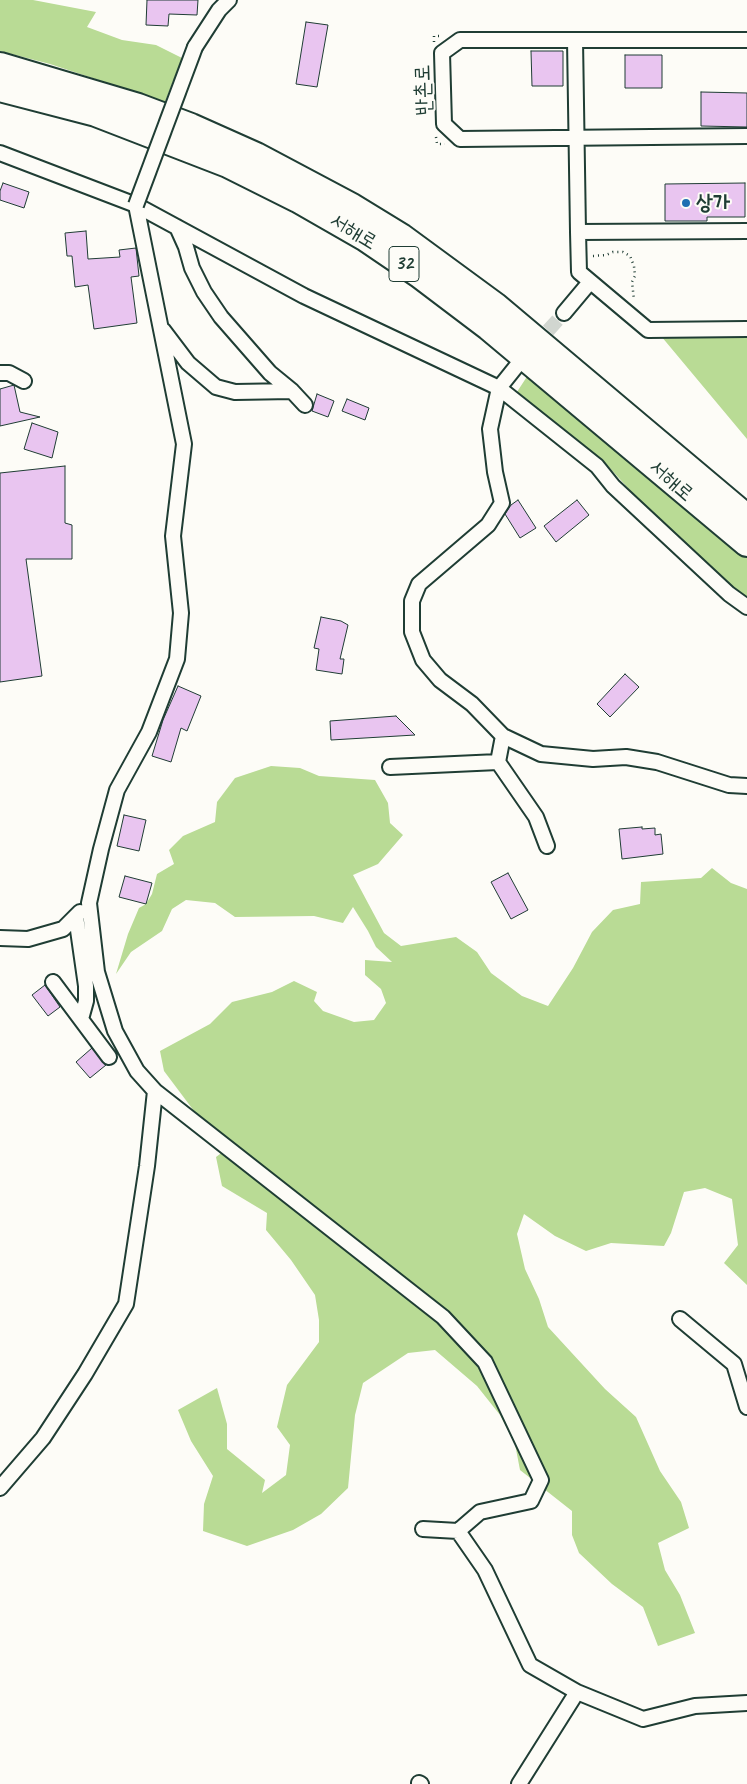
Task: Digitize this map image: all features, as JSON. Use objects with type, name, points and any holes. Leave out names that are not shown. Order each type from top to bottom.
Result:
[{"type":"highway","name":"서해로","points":[[0,66],[86,90],[192,127],[256,156],[352,207],[401,237],[495,306],[747,518]]},
{"type":"highway","name":"서해로","points":[[0,88],[96,113],[228,164],[298,199],[366,238],[489,327],[747,544]]},
{"type":"street","points":[[230,0],[219,10],[195,47],[136,205],[184,444],[173,536],[181,614],[177,659],[149,732],[117,790],[101,849],[89,903],[97,972],[114,1030],[137,1071],[154,1090],[443,1317],[485,1362],[541,1480],[531,1501],[480,1512],[458,1531],[423,1529]]},
{"type":"street","name":"반촌로","points":[[747,40],[460,40],[442,53],[444,124],[460,139],[747,136]]},
{"type":"street","points":[[575,40],[579,272],[648,330],[747,329]]},
{"type":"street","points":[[0,153],[136,205],[304,296],[499,388],[597,466],[613,486],[729,594],[747,607]]},
{"type":"street","points":[[177,226],[196,276],[221,318],[270,373],[306,405]]},
{"type":"street","points":[[578,232],[747,231]]},
{"type":"street","points":[[564,313],[590,282]]},
{"type":"street","points":[[160,326],[188,363],[216,387],[235,392],[292,391]]},
{"type":"street","points":[[519,363],[499,388],[490,429],[495,472],[502,503],[488,525],[419,584],[412,601],[412,632],[423,660],[440,680],[472,704],[503,736],[541,754],[593,759],[626,757],[658,762],[729,785],[747,786]]},
{"type":"street","points":[[0,373],[9,373],[24,381]]},
{"type":"street","points":[[503,736],[498,762],[536,817],[547,846]]},
{"type":"street","points":[[390,767],[498,762]]},
{"type":"street","points":[[0,938],[28,939],[63,929],[89,903]]},
{"type":"street","points":[[76,916],[86,986],[86,1001],[81,1019]]},
{"type":"street","points":[[53,982],[109,1057]]},
{"type":"street","points":[[0,1488],[43,1438],[85,1374],[126,1304],[147,1166],[154,1090]]},
{"type":"street","points":[[680,1319],[734,1364],[747,1407]]},
{"type":"street","points":[[458,1531],[485,1570],[530,1666],[577,1692],[643,1719],[695,1706],[747,1703]]},
{"type":"street","points":[[519,1784],[577,1692]]},
{"type":"path","points":[[434,46],[434,36],[444,36]]},
{"type":"path","points":[[436,134],[437,144],[446,144]]},
{"type":"path","points":[[592,256],[606,255],[613,252],[623,252],[630,256],[635,276],[632,282],[635,296],[633,302]]},
{"type":"green space","points":[[0,0],[33,0],[96,12],[87,27],[122,40],[156,45],[182,58],[165,102],[50,64],[0,51]]},
{"type":"green space","points":[[661,336],[747,336],[747,439]]},
{"type":"green space","points":[[528,375],[680,504],[747,557],[747,600],[703,563],[648,510],[607,465],[515,395]]},
{"type":"green space","points":[[271,766],[300,768],[319,776],[375,780],[388,803],[390,823],[403,835],[378,864],[353,875],[384,933],[401,946],[456,937],[477,952],[491,973],[522,996],[548,1006],[573,968],[592,932],[613,910],[640,904],[641,882],[701,878],[712,868],[731,883],[747,889],[747,1285],[724,1263],[738,1245],[732,1199],[705,1188],[684,1192],[671,1233],[664,1246],[611,1243],[586,1251],[555,1236],[524,1214],[517,1234],[525,1269],[539,1299],[548,1327],[605,1389],[636,1417],[660,1471],[681,1502],[689,1528],[658,1543],[665,1570],[680,1595],[695,1633],[658,1646],[643,1607],[612,1584],[579,1553],[572,1535],[572,1511],[520,1470],[515,1444],[500,1415],[477,1386],[435,1350],[408,1353],[363,1383],[355,1415],[348,1488],[321,1514],[293,1530],[247,1546],[203,1531],[204,1504],[213,1476],[191,1441],[178,1410],[217,1388],[227,1424],[227,1449],[265,1480],[262,1493],[286,1475],[290,1445],[277,1427],[287,1385],[319,1342],[319,1320],[315,1295],[291,1260],[266,1230],[267,1213],[222,1186],[216,1157],[224,1151],[164,1071],[160,1051],[210,1024],[232,1002],[272,992],[294,981],[317,992],[314,1001],[323,1011],[354,1022],[374,1020],[386,1003],[381,989],[365,975],[365,960],[392,962],[376,947],[353,907],[343,923],[314,916],[235,917],[215,903],[186,900],[172,909],[162,931],[131,952],[116,974],[128,934],[139,908],[146,904],[152,894],[157,874],[174,864],[169,850],[183,836],[215,822],[217,802],[235,778]]},
{"type":"building","points":[[147,0],[198,0],[197,15],[169,14],[168,26],[146,25]]},
{"type":"building","points":[[306,22],[328,25],[317,87],[296,84]]},
{"type":"building","points":[[531,51],[563,51],[563,86],[532,86]]},
{"type":"building","points":[[625,55],[662,55],[662,88],[625,88]]},
{"type":"building","points":[[701,92],[747,93],[747,127],[701,126]]},
{"type":"building","points":[[3,183],[29,192],[24,208],[0,200],[0,191]]},
{"type":"building","points":[[745,183],[745,217],[707,217],[707,221],[665,221],[665,184]]},
{"type":"building","points":[[86,231],[88,259],[120,257],[119,250],[136,248],[139,276],[131,277],[137,323],[94,329],[88,285],[75,287],[72,256],[67,256],[65,233]]},
{"type":"building","points":[[14,385],[20,412],[40,417],[0,426],[0,389]]},
{"type":"building","points":[[317,394],[334,401],[328,417],[312,411]]},
{"type":"building","points":[[347,399],[369,408],[365,420],[342,411]]},
{"type":"building","points":[[32,423],[58,432],[52,458],[24,449]]},
{"type":"building","points":[[65,466],[65,523],[72,525],[72,559],[26,559],[42,676],[0,682],[0,473]]},
{"type":"building","points":[[518,500],[536,528],[520,538],[505,514],[511,505]]},
{"type":"building","points":[[577,500],[589,515],[556,542],[544,526]]},
{"type":"building","points":[[321,617],[341,621],[348,625],[340,659],[344,659],[342,674],[316,670],[319,649],[314,648]]},
{"type":"building","points":[[625,674],[639,687],[610,717],[597,704]]},
{"type":"building","points":[[178,686],[201,696],[187,731],[181,728],[171,762],[152,756],[163,720]]},
{"type":"building","points":[[396,716],[415,735],[331,740],[330,721]]},
{"type":"building","points":[[124,815],[146,820],[139,851],[117,846]]},
{"type":"building","points":[[642,827],[642,829],[655,828],[655,835],[661,834],[663,854],[622,859],[619,829]]},
{"type":"building","points":[[508,873],[528,910],[511,919],[491,882]]},
{"type":"building","points":[[125,876],[152,883],[146,904],[119,897]]},
{"type":"building","points":[[45,985],[60,1007],[48,1016],[32,995]]},
{"type":"building","points":[[92,1048],[106,1065],[90,1078],[76,1062]]},
{"type":"tunnel","points":[[534,346],[564,313]]},
{"type":"place","name":"상가","points":[[686,203]]}]
